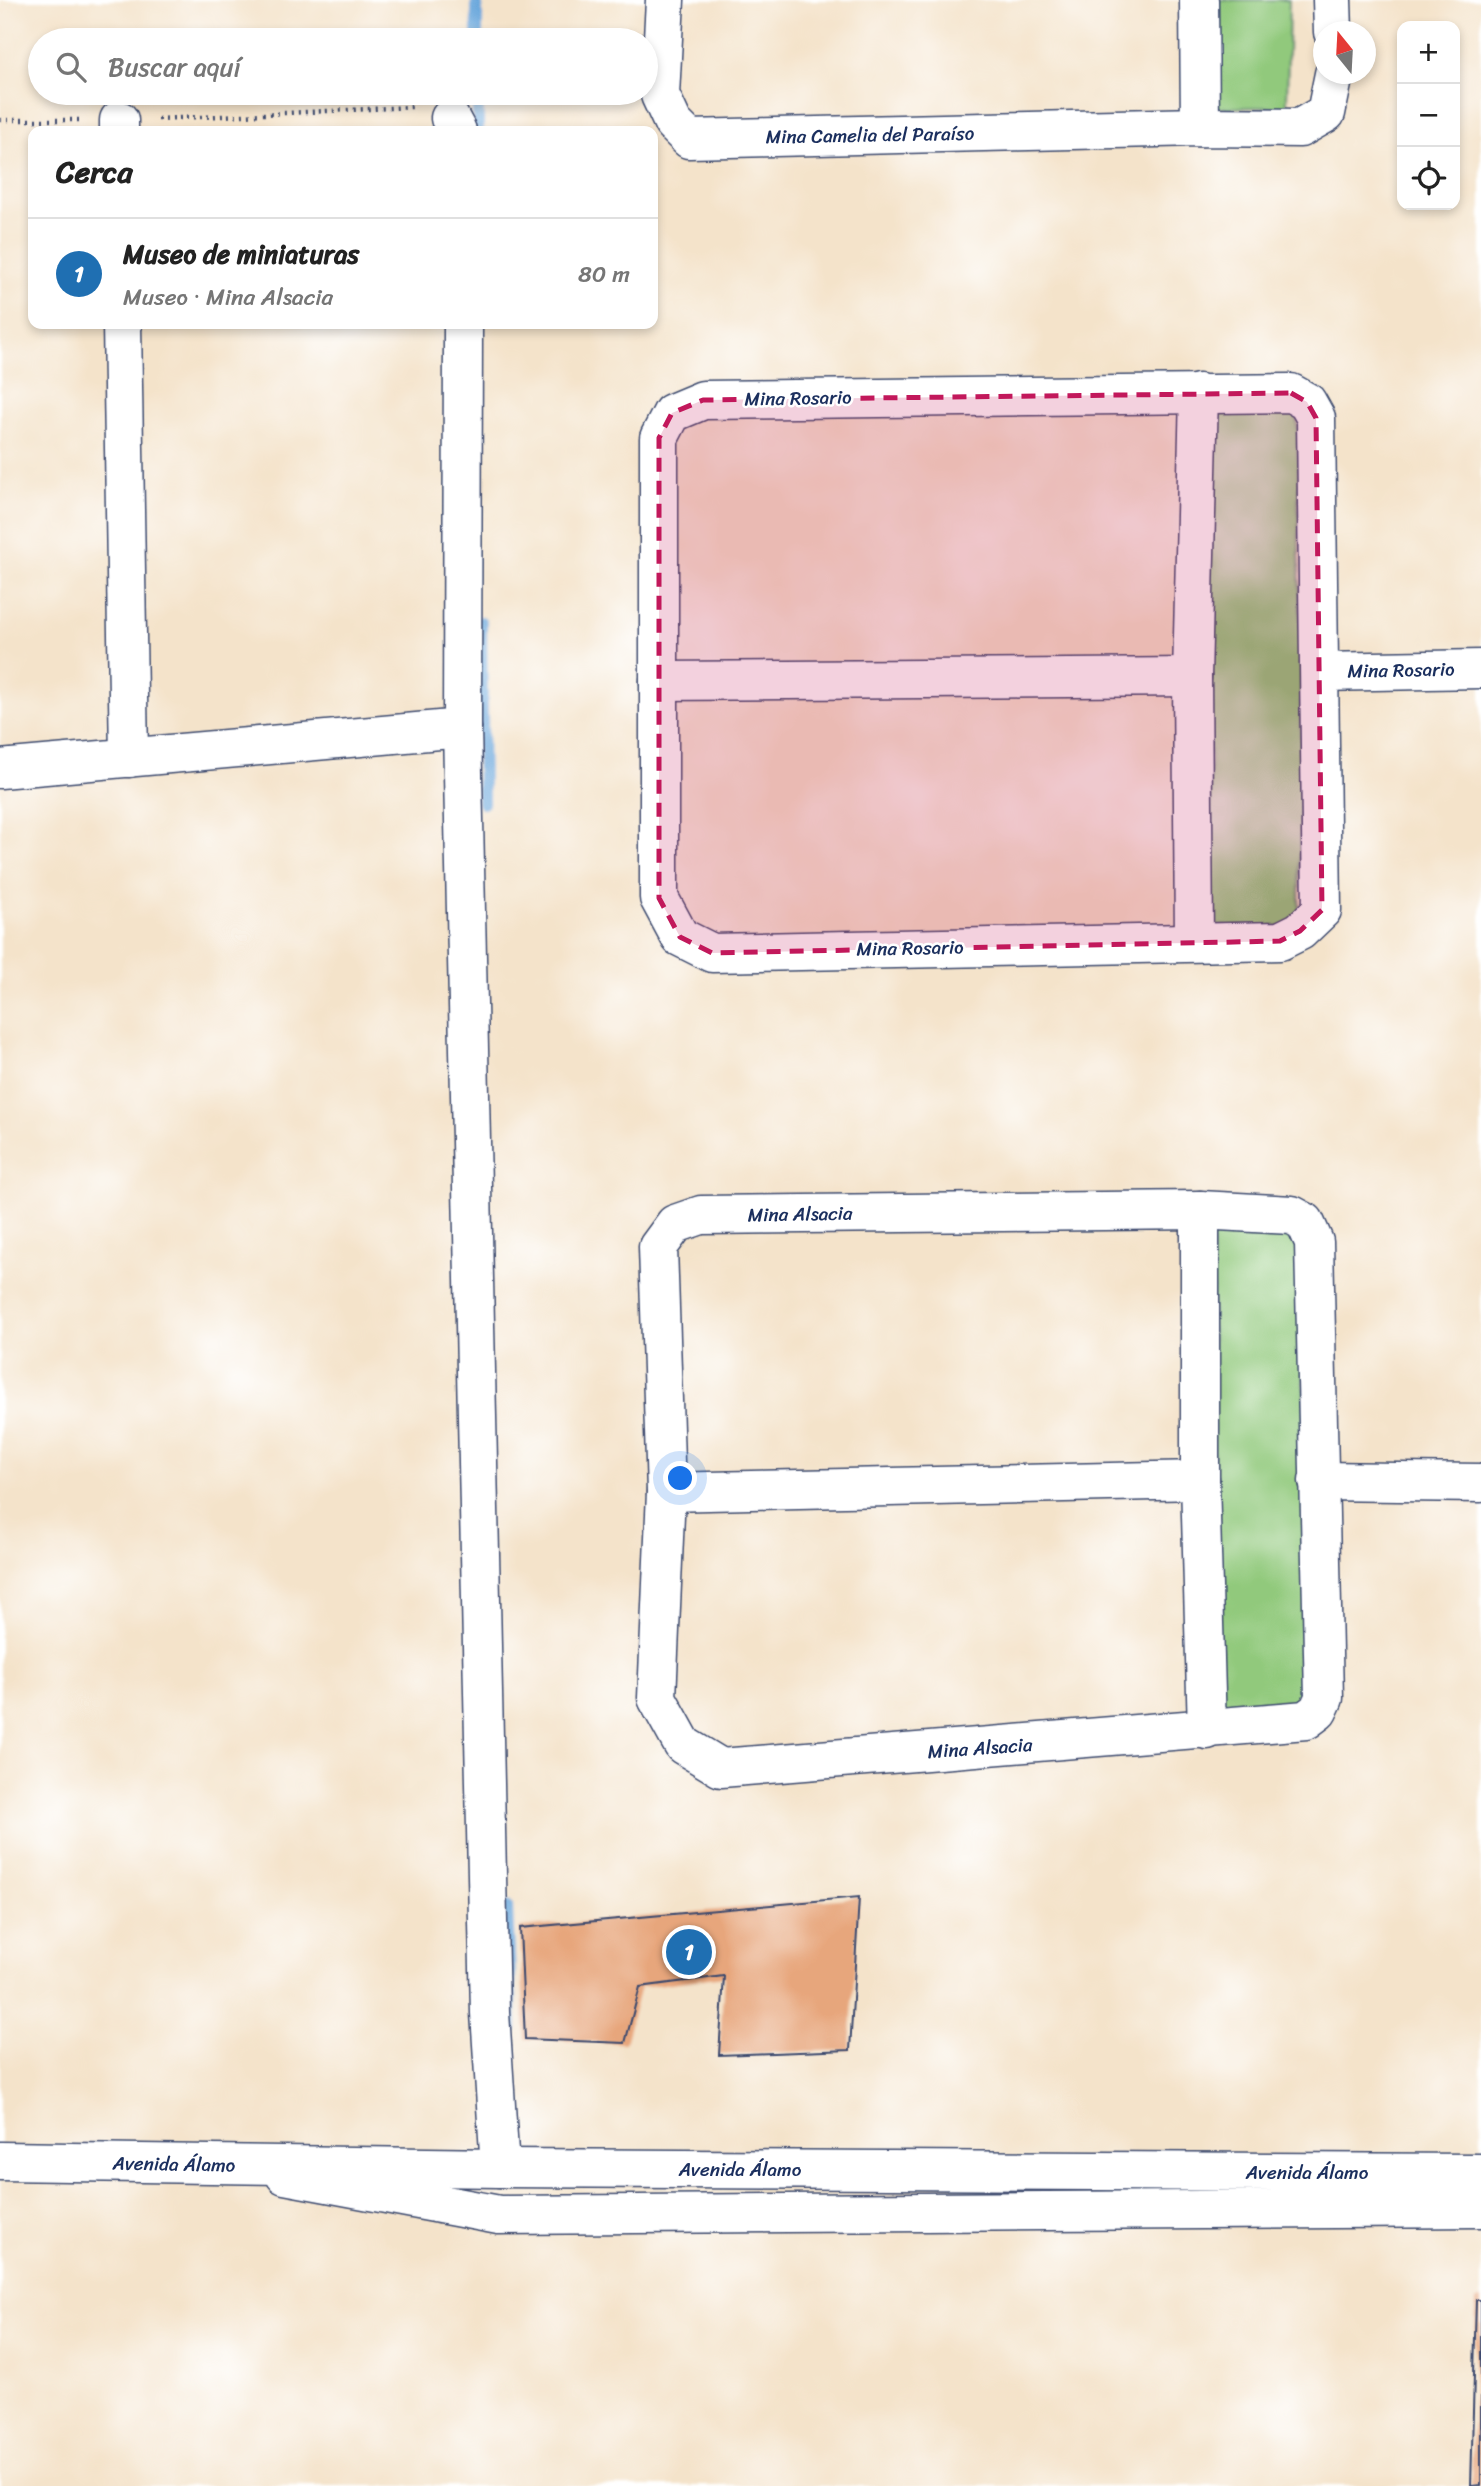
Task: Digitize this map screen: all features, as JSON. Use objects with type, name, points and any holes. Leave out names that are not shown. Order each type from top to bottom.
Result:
[{"type":"street","name":"Mina Camelia del Paraíso","points":[[665,0],[660,94],[673,123],[689,139],[1200,127],[1300,128],[1326,113],[1332,84]]},
{"type":"street","points":[[1199,0],[1200,127]]},
{"type":"street","points":[[1332,0],[1333,21]]},
{"type":"street","points":[[122,329],[129,758]]},
{"type":"street","points":[[463,329],[462,728],[490,2013],[500,2168]]},
{"type":"street","points":[[1194,942],[1192,677],[1199,393]]},
{"type":"street","name":"Mina Rosario","points":[[1291,393],[1307,402],[1316,418],[1320,672],[1322,910],[1300,931],[1280,941],[712,953],[680,937],[659,898],[659,438],[672,413],[703,400],[1291,393]]},
{"type":"street","name":"Mina Rosario","points":[[1320,672],[1481,669]]},
{"type":"street","points":[[659,681],[1192,677]]},
{"type":"street","points":[[0,769],[462,728]]},
{"type":"street","points":[[1200,1210],[1200,1480],[1207,1730]]},
{"type":"street","name":"Mina Alsacia","points":[[1200,1210],[1292,1215],[1305,1222],[1314,1242],[1318,1481],[1325,1698],[1318,1711],[1306,1720],[721,1768],[683,1745],[657,1698],[666,1492],[658,1247],[675,1224],[701,1215],[1200,1210]]},
{"type":"street","points":[[666,1492],[1200,1480]]},
{"type":"street","points":[[1318,1481],[1481,1483]]},
{"type":"street","name":"Avenida Álamo","points":[[0,2161],[500,2168],[1481,2173]]},
{"type":"street","points":[[225,2164],[499,2215],[1481,2208]]},
{"type":"path","points":[[0,120],[119,126],[426,107],[453,125]]},
{"type":"highlighted area","points":[[1291,393],[1307,402],[1316,418],[1322,910],[1300,931],[1280,941],[712,953],[680,937],[659,898],[659,438],[672,413],[703,400]]},
{"type":"green space","points":[[1212,0],[1289,0],[1287,107],[1212,108]]},
{"type":"green space","points":[[1210,413],[1297,413],[1301,670],[1299,927],[1210,926]]},
{"type":"green space","points":[[1212,1225],[1301,1233],[1310,1702],[1215,1712]]},
{"type":"building","points":[[859,1897],[850,2050],[719,2055],[724,1976],[640,1987],[625,2043],[525,2039],[520,1928]]},
{"type":"building","points":[[1476,2300],[1481,2300],[1481,2485],[1471,2486]]},
{"type":"waterway","points":[[477,0],[477,28]]},
{"type":"waterway","points":[[478,105],[478,126]]},
{"type":"waterway","points":[[481,622],[483,803]]},
{"type":"waterway","points":[[507,1906],[512,2029]]},
{"type":"place","name":"Museo de miniaturas","points":[[689,1952]]}]
